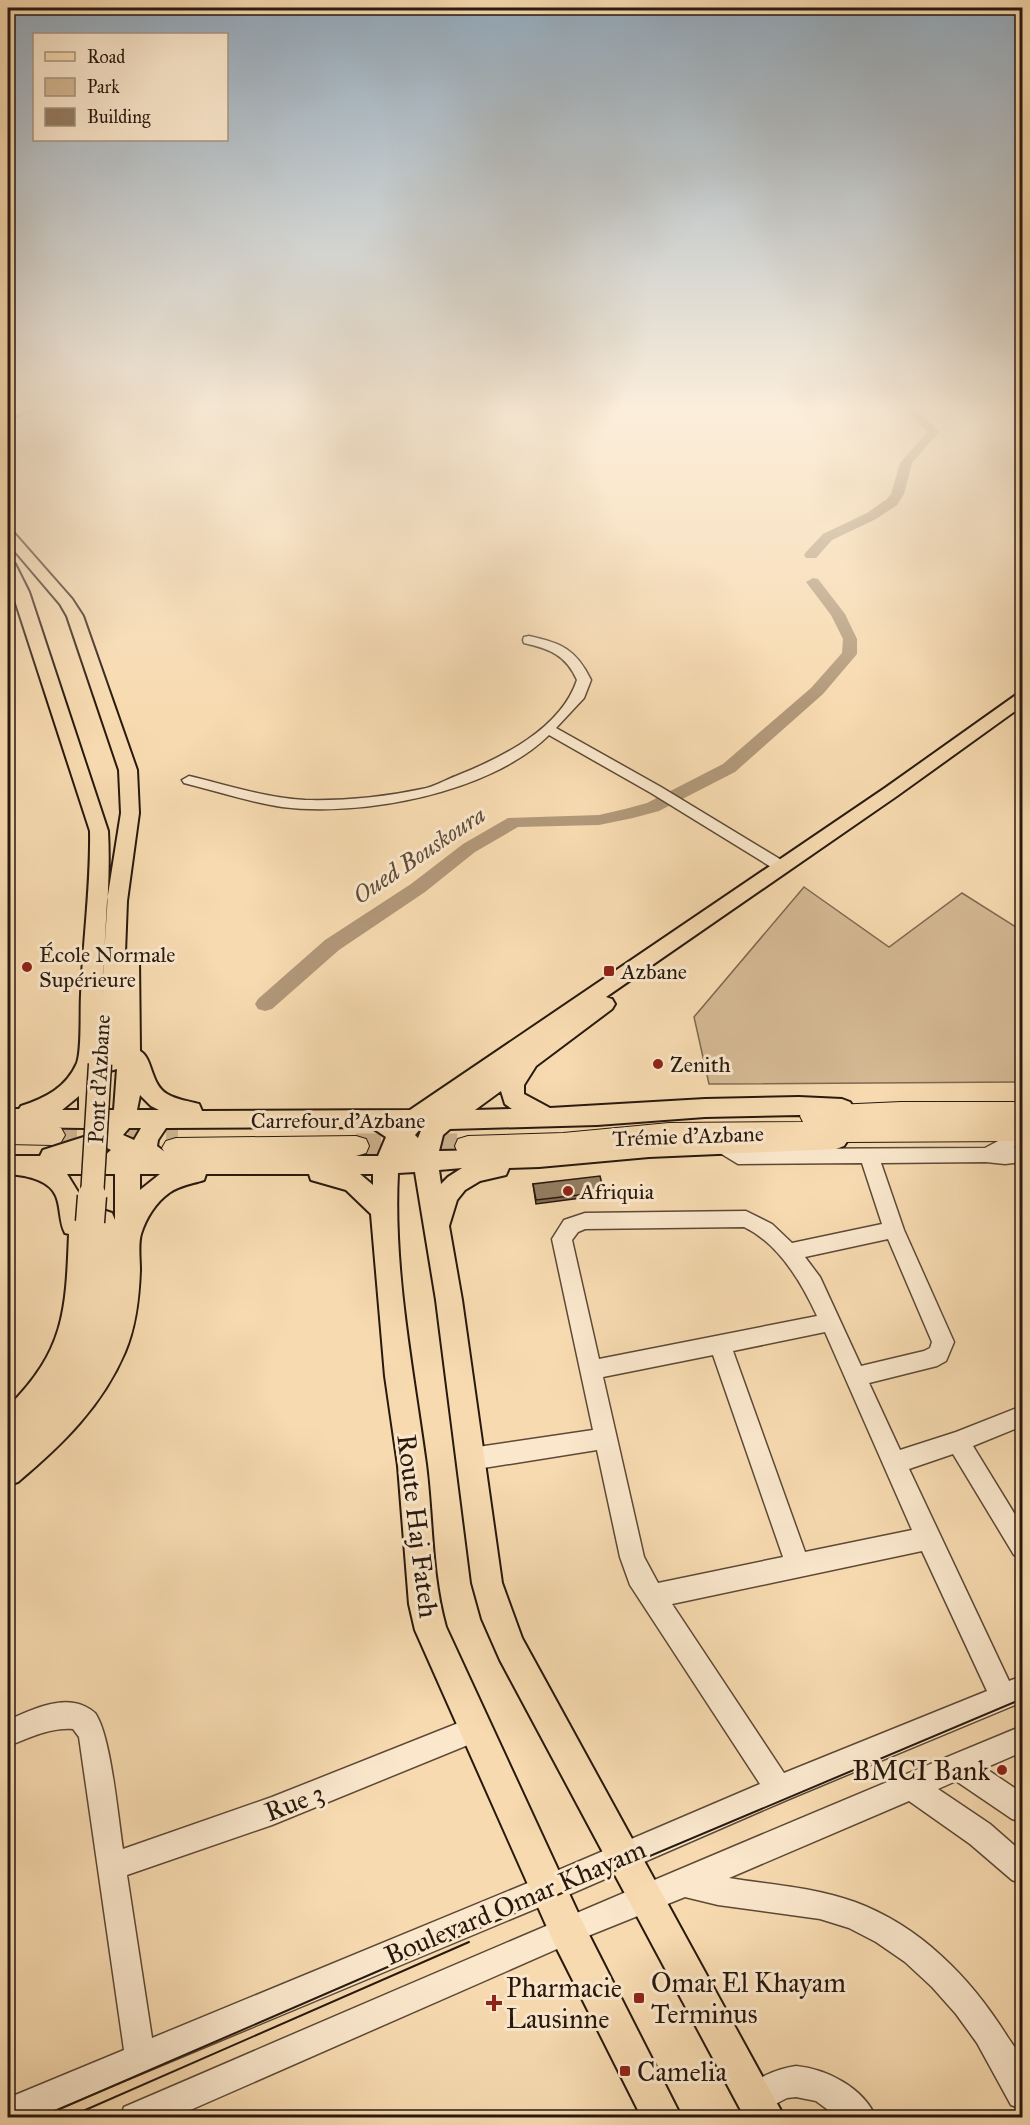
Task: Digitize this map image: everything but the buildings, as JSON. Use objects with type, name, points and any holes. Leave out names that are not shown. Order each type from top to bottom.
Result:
[{"type":"highway","name":"Trémie d'Azbane","points":[[465,1146],[563,1143],[669,1133],[905,1122],[1020,1132]]},
{"type":"highway","points":[[8,1134],[63,1133]]},
{"type":"highway","points":[[10,1160],[63,1133]]},
{"type":"highway","points":[[171,1139],[362,1136]]},
{"type":"main road","points":[[8,535],[67,602],[75,616],[128,770],[130,813],[113,901]]},
{"type":"main road","points":[[8,564],[21,592],[99,831],[100,864],[94,929],[99,1063],[63,1133]]},
{"type":"main road","points":[[362,1136],[451,1092],[782,867],[1023,699]]},
{"type":"main road","points":[[415,1138],[1023,713]]},
{"type":"main road","points":[[86,788],[105,833],[113,901]]},
{"type":"main road","points":[[8,1425],[40,1392],[59,1365],[77,1312],[84,1179],[109,1152],[125,1118],[128,1102],[132,876],[137,826],[130,813]]},
{"type":"main road","name":"Pont d'Azbane","points":[[96,1221],[99,1063],[113,901]]},
{"type":"main road","points":[[128,1036],[144,1087],[154,1098],[183,1109],[245,1120]]},
{"type":"main road","points":[[538,1052],[516,1077],[511,1092],[520,1105],[552,1116]]},
{"type":"main road","points":[[8,1118],[43,1109],[60,1100],[99,1063]]},
{"type":"main road","points":[[415,1138],[451,1092]]},
{"type":"main road","points":[[415,1138],[552,1116],[597,1116],[705,1108],[799,1106],[905,1122]]},
{"type":"main road","points":[[8,1118],[63,1133],[98,1129],[109,1152],[128,1176],[122,1316],[110,1354],[96,1381],[57,1431],[8,1472]]},
{"type":"main road","points":[[63,1133],[125,1118],[171,1139]]},
{"type":"main road","name":"Carrefour d'Azbane","points":[[171,1139],[245,1120],[362,1136],[415,1138]]},
{"type":"main road","points":[[437,1231],[450,1188],[461,1178],[537,1158],[649,1148],[827,1142],[905,1122]]},
{"type":"main road","points":[[63,1133],[81,1150],[109,1152],[171,1139]]},
{"type":"main road","points":[[362,1136],[415,1138],[537,1158]]},
{"type":"main road","name":"Carrefour d'Azbane","points":[[171,1139],[243,1166],[271,1165],[362,1136]]},
{"type":"main road","points":[[415,1138],[437,1231],[449,1299],[487,1584],[498,1619],[511,1649],[626,1856],[646,1899],[761,2108]]},
{"type":"main road","name":"Route Haj Fateh","points":[[415,1138],[383,1210],[399,1376],[412,1466],[424,1604],[431,1630],[567,1930],[663,2118]]},
{"type":"main road","points":[[10,1160],[109,1152],[171,1139]]},
{"type":"main road","points":[[10,1160],[47,1173],[59,1180],[68,1191],[79,1264]]},
{"type":"main road","points":[[271,1165],[346,1178],[364,1189],[383,1210]]},
{"type":"main road","points":[[126,1241],[147,1197],[159,1186],[191,1174],[243,1166]]},
{"type":"main road","points":[[8,1439],[40,1409],[56,1389],[80,1346],[86,1329],[90,1304],[96,1221]]},
{"type":"main road","points":[[8,1452],[47,1417],[66,1393],[91,1346],[98,1327],[101,1301],[96,1221]]},
{"type":"street","points":[[189,780],[280,802],[304,804],[340,804],[428,793],[498,764],[527,746],[548,729],[579,695],[584,680],[572,657],[551,645],[530,640]]},
{"type":"street","points":[[548,729],[656,790],[782,867]]},
{"type":"street","points":[[722,1145],[738,1157],[985,1155],[1005,1157],[1020,1132]]},
{"type":"street","points":[[856,1377],[929,1359],[938,1354],[942,1346],[942,1338],[894,1230],[869,1156]]},
{"type":"street","points":[[779,1789],[639,1576],[632,1557],[562,1239],[571,1226],[585,1221],[746,1219],[761,1227],[799,1263],[813,1283],[928,1538],[1013,1693]]},
{"type":"street","points":[[787,1252],[894,1230]]},
{"type":"street","points":[[592,1370],[831,1322]]},
{"type":"street","points":[[720,1344],[798,1565]]},
{"type":"street","points":[[894,1463],[958,1442],[1023,1416]]},
{"type":"street","points":[[471,1459],[607,1438]]},
{"type":"street","points":[[958,1442],[1023,1547]]},
{"type":"street","points":[[652,1596],[928,1538]]},
{"type":"street","name":"Boulevard Omar Khayam","points":[[8,2113],[549,1889],[779,1789],[1013,1693]]},
{"type":"street","points":[[8,1732],[65,1714],[75,1715],[84,1720],[92,1735],[140,2059]]},
{"type":"street","name":"Rue 3","points":[[110,1867],[272,1811],[476,1729]]},
{"type":"street","name":"Boulevard Omar Khayam","points":[[154,2114],[567,1930],[685,1883],[910,1786],[960,1767],[1023,1738]]},
{"type":"street","points":[[960,1767],[1023,1809]]},
{"type":"street","points":[[910,1786],[980,1834],[1023,1870]]},
{"type":"street","points":[[685,1883],[705,1889],[821,1906],[875,1924],[919,1955],[968,2004],[1009,2064],[1023,2094]]},
{"type":"street","points":[[761,2108],[786,2083],[807,2084],[835,2094],[861,2118]]},
{"type":"green space","points":[[804,887],[889,947],[962,893],[1022,931],[1022,1082],[709,1084],[694,1017]]},
{"type":"waterway","name":"Oued Bouskoura","points":[[811,555],[828,537],[888,505]]},
{"type":"waterway","name":"Oued Bouskoura","points":[[265,1004],[332,945],[418,888],[469,848],[514,822],[599,820],[627,814],[653,807],[729,768],[817,691],[849,654],[850,639],[838,614],[813,582]]},
{"type":"tunnel","points":[[52,1135],[178,1135]]},
{"type":"tunnel","points":[[356,1146],[468,1146]]},
{"type":"tram line","points":[[39,2118],[413,1956],[1022,1699]]},
{"type":"tram line","points":[[67,2118],[469,1942]]},
{"type":"place","name":"École Normale Supérieure","points":[[27,967]]},
{"type":"place","name":"Azbane","points":[[609,971]]},
{"type":"place","name":"Zenith","points":[[658,1064]]},
{"type":"place","name":"Afriquia","points":[[568,1191]]},
{"type":"place","name":"BMCI Bank","points":[[1002,1770]]},
{"type":"place","name":"Omar El Khayam Terminus","points":[[639,1998]]},
{"type":"place","name":"Pharmacie Lausinne","points":[[494,2003]]},
{"type":"place","name":"Camelia","points":[[625,2071]]}]
